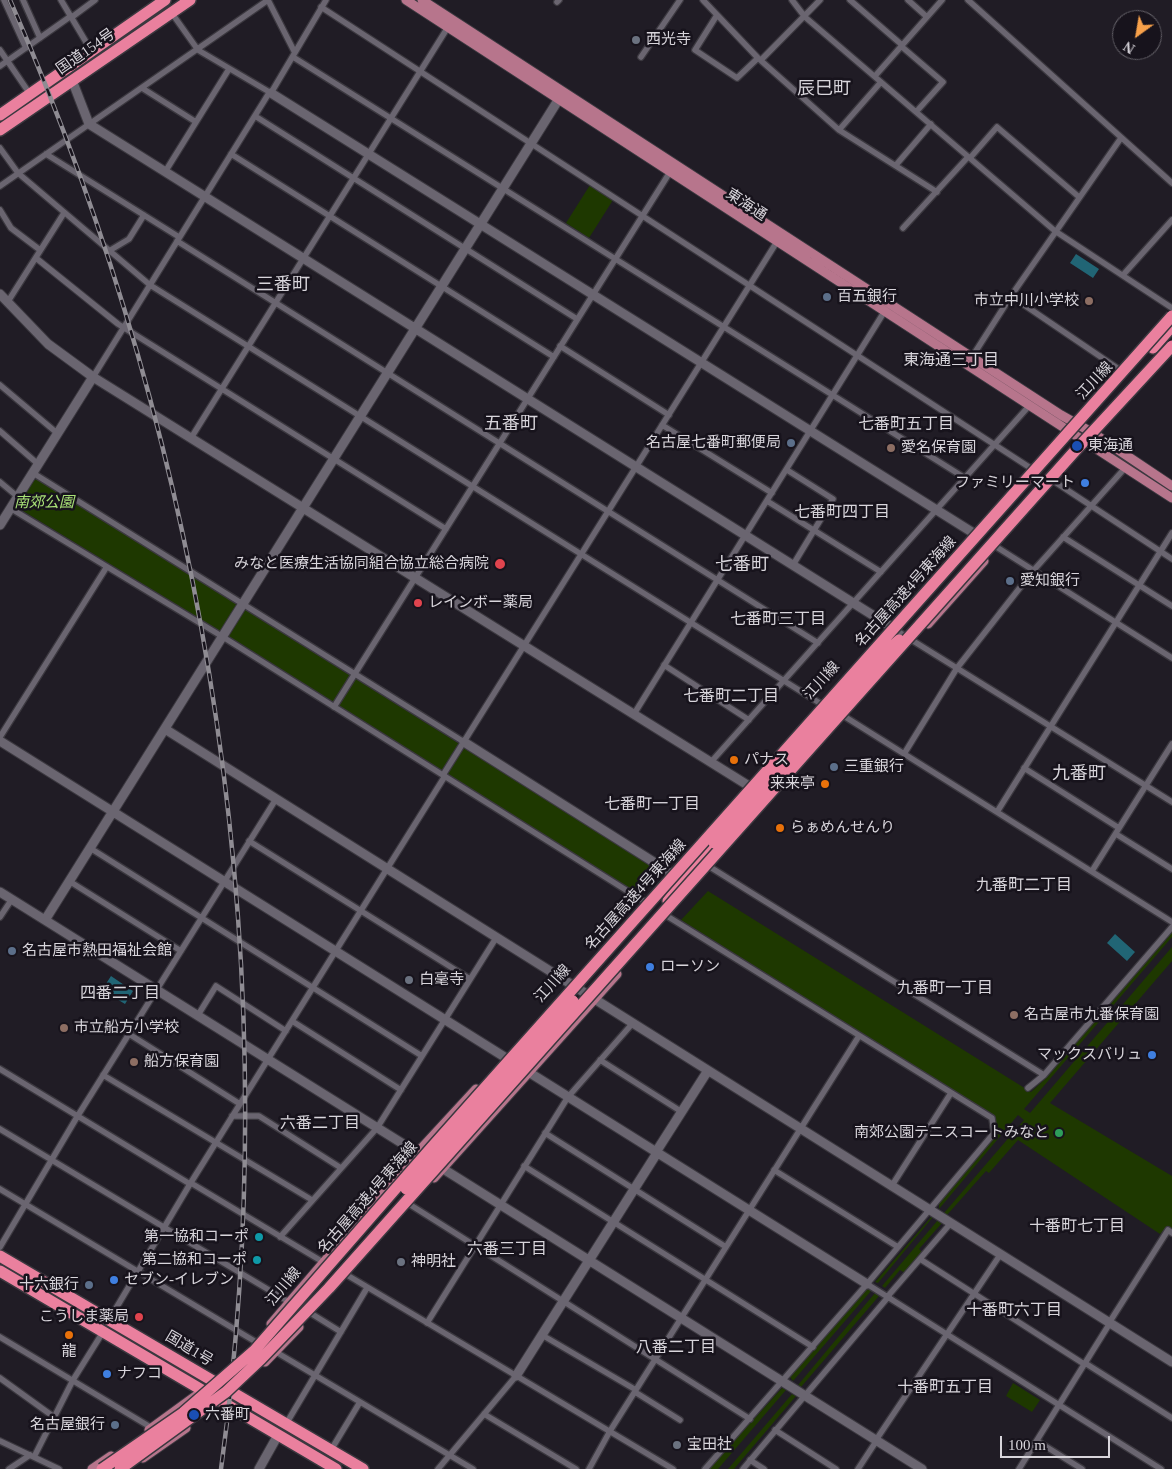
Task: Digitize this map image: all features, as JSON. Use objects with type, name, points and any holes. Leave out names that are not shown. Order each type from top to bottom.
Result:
[{"type":"highway","name":"国道154号","points":[[0,115],[165,0]]},
{"type":"highway","name":"国道154号","points":[[0,130],[190,0]]},
{"type":"highway","name":"名古屋高速4号東海線","points":[[102,1469],[183,1412],[254,1351],[644,906],[1172,315]]},
{"type":"highway","points":[[1054,449],[1063,446],[1172,326]]},
{"type":"highway","points":[[1074,452],[1077,444],[1172,336]]},
{"type":"highway","name":"名古屋高速4号東海線","points":[[120,1469],[197,1415],[262,1359],[335,1280],[1074,452],[1172,346]]},
{"type":"highway","points":[[648,938],[662,909],[714,844],[881,656],[913,627],[922,624]]},
{"type":"highway","points":[[286,1305],[333,1270],[527,1053],[641,921],[644,906]]},
{"type":"highway","name":"国道1号","points":[[0,1256],[363,1469]]},
{"type":"highway","name":"国道1号","points":[[0,1271],[336,1469]]},
{"type":"main road","name":"東海通","points":[[406,0],[561,96],[886,307],[1030,406],[1070,427],[1093,433],[1172,486]]},
{"type":"main road","name":"東海通","points":[[422,0],[670,172],[779,238]]},
{"type":"main road","name":"東海通","points":[[886,307],[972,357],[1070,427],[1085,442],[1172,498]]},
{"type":"main road","name":"江川線","points":[[92,1469],[214,1382],[256,1342],[417,1153],[644,906],[671,872],[936,573],[975,534],[1070,427],[1123,372],[1172,315]]},
{"type":"main road","points":[[128,1469],[232,1392],[276,1352],[312,1314],[409,1204],[530,1073],[710,867],[971,577],[995,546],[1093,433],[1172,354]]},
{"type":"street","points":[[4,0],[26,48]]},
{"type":"street","points":[[23,0],[40,38]]},
{"type":"street","points":[[62,0],[92,52]]},
{"type":"street","points":[[0,66],[95,0]]},
{"type":"street","points":[[0,186],[268,0],[294,54],[391,118],[724,325],[965,478]]},
{"type":"street","points":[[0,525],[326,0]]},
{"type":"street","points":[[641,57],[680,0]]},
{"type":"street","points":[[704,0],[760,59],[839,130],[936,192]]},
{"type":"street","points":[[792,0],[805,17],[1055,232],[1172,308]]},
{"type":"street","points":[[717,15],[694,50],[737,78],[805,17],[820,0]]},
{"type":"street","points":[[850,0],[943,82],[916,112]]},
{"type":"street","points":[[908,0],[927,17]]},
{"type":"street","points":[[874,76],[942,0]]},
{"type":"street","points":[[968,0],[1172,183]]},
{"type":"street","points":[[321,7],[1032,469]]},
{"type":"street","points":[[171,12],[198,50],[481,224],[975,534]]},
{"type":"street","points":[[191,438],[448,27]]},
{"type":"street","points":[[0,50],[30,94]]},
{"type":"street","points":[[165,172],[229,69]]},
{"type":"street","points":[[72,80],[89,124],[1172,802]]},
{"type":"street","points":[[839,130],[881,82]]},
{"type":"street","points":[[142,88],[196,122]]},
{"type":"street","points":[[45,920],[561,96]]},
{"type":"street","points":[[255,116],[577,319]]},
{"type":"street","points":[[896,165],[930,124]]},
{"type":"street","points":[[903,228],[997,126],[1079,197]]},
{"type":"street","points":[[972,357],[1010,296],[1121,138]]},
{"type":"street","points":[[0,148],[18,173],[150,285],[1172,922]]},
{"type":"street","points":[[46,154],[144,215],[276,302],[818,642]]},
{"type":"street","points":[[231,154],[554,356]]},
{"type":"street","points":[[334,707],[670,172]]},
{"type":"street","points":[[0,210],[11,228],[40,250]]},
{"type":"street","points":[[7,303],[64,213]]},
{"type":"street","points":[[109,251],[129,239],[144,215]]},
{"type":"street","points":[[1123,275],[1172,220]]},
{"type":"street","points":[[109,1320],[232,1116],[779,238]]},
{"type":"street","points":[[36,258],[123,328],[446,529]]},
{"type":"street","points":[[0,294],[48,344],[93,377],[771,800]]},
{"type":"street","points":[[1010,296],[1123,372]]},
{"type":"street","points":[[634,714],[858,356],[886,307]]},
{"type":"street","points":[[560,346],[669,415]]},
{"type":"street","points":[[0,385],[58,433]]},
{"type":"street","points":[[711,762],[1030,406]]},
{"type":"street","points":[[662,424],[772,493]]},
{"type":"street","points":[[0,432],[38,464]]},
{"type":"street","points":[[904,754],[957,668],[1033,571],[1126,468]]},
{"type":"street","points":[[787,470],[833,499],[793,565]]},
{"type":"street","points":[[33,473],[671,872]]},
{"type":"street","points":[[1052,480],[1172,560]]},
{"type":"street","points":[[0,482],[18,496]]},
{"type":"street","points":[[767,501],[881,572]]},
{"type":"street","points":[[10,508],[106,568],[223,637],[444,776],[644,906]]},
{"type":"street","points":[[997,812],[1172,533]]},
{"type":"street","points":[[1063,537],[1172,606]]},
{"type":"street","points":[[995,546],[1172,658]]},
{"type":"street","points":[[106,568],[0,739],[224,882],[888,1296],[1161,1469]]},
{"type":"street","points":[[664,666],[749,720]]},
{"type":"street","points":[[165,729],[570,986],[1172,1362]]},
{"type":"street","points":[[1092,872],[1172,744]]},
{"type":"street","points":[[1024,768],[1172,869]]},
{"type":"street","points":[[0,1247],[128,1034],[276,799]]},
{"type":"street","points":[[250,841],[470,979]]},
{"type":"street","points":[[90,848],[422,1056]]},
{"type":"street","points":[[710,867],[1044,1075]]},
{"type":"street","points":[[69,881],[180,952]]},
{"type":"street","points":[[0,892],[922,1469]]},
{"type":"street","points":[[0,917],[12,899]]},
{"type":"street","points":[[667,916],[992,1118],[994,1133],[783,1382],[705,1469]]},
{"type":"street","points":[[1028,1088],[1044,1075],[1172,928]]},
{"type":"street","points":[[280,1237],[377,1128],[496,938]]},
{"type":"street","points":[[198,1015],[216,986],[286,1031]]},
{"type":"street","points":[[292,1021],[401,1090]]},
{"type":"street","points":[[426,1323],[568,1097],[632,1024]]},
{"type":"street","points":[[128,1034],[240,1104]]},
{"type":"street","points":[[589,1469],[610,1431],[859,1036]]},
{"type":"street","points":[[600,1060],[682,1112]]},
{"type":"street","points":[[0,1069],[77,1117],[323,1262]]},
{"type":"street","points":[[438,1469],[448,1454],[516,1376],[708,1072]]},
{"type":"street","points":[[103,1075],[312,1200]]},
{"type":"street","points":[[891,1187],[951,1093]]},
{"type":"street","points":[[232,1116],[259,1116],[341,1168]]},
{"type":"street","points":[[0,1129],[164,1228],[286,1305]]},
{"type":"street","points":[[545,1133],[726,1247]]},
{"type":"street","points":[[524,1166],[813,1347]]},
{"type":"street","points":[[774,1170],[898,1247]]},
{"type":"street","points":[[0,1189],[256,1342]]},
{"type":"street","points":[[409,1204],[750,1419]]},
{"type":"street","points":[[743,1469],[950,1224]]},
{"type":"street","points":[[1019,1469],[1168,1230],[1172,1233]]},
{"type":"street","points":[[858,1469],[1000,1255]]},
{"type":"street","points":[[920,1259],[1172,1418]]},
{"type":"street","points":[[347,1275],[673,1469]]},
{"type":"street","points":[[286,1424],[367,1288]]},
{"type":"street","points":[[312,1314],[341,1332]]},
{"type":"street","points":[[9,1469],[32,1456],[73,1380],[103,1332]]},
{"type":"street","points":[[542,1335],[680,1420]]},
{"type":"street","points":[[0,1337],[152,1428]]},
{"type":"street","points":[[276,1352],[473,1469]]},
{"type":"street","points":[[0,1378],[54,1417]]},
{"type":"street","points":[[331,1450],[360,1402]]},
{"type":"street","points":[[484,1414],[576,1469]]},
{"type":"street","points":[[775,1430],[836,1469]]},
{"type":"street","points":[[259,1469],[278,1435]]},
{"type":"street","points":[[0,1441],[59,1469]]},
{"type":"street","points":[[1037,1441],[1082,1469]]},
{"type":"street","points":[[750,1460],[764,1469]]},
{"type":"green space","points":[[590,185],[613,200],[589,238],[566,223]]},
{"type":"green space","name":"南郊公園","points":[[33,480],[39,480],[654,866],[656,872],[639,892],[635,892],[233,639],[23,511],[20,500]]},
{"type":"green space","points":[[708,891],[1031,1092],[1045,1079],[1172,931],[1172,937],[1024,1109],[1030,1113],[1172,947],[1172,961],[1050,1103],[1172,1176],[1172,1229],[1168,1226],[1160,1234],[1018,1140],[989,1173],[986,1171],[947,1215],[944,1213],[1024,1120],[1018,1115],[939,1209],[939,1203],[998,1133],[995,1117],[681,920]]},
{"type":"green space","points":[[932,1216],[878,1283],[875,1282]]},
{"type":"green space","points":[[938,1220],[942,1223],[919,1249],[923,1253],[905,1273],[900,1270],[885,1288],[882,1286]]},
{"type":"green space","points":[[869,1289],[871,1291],[793,1381],[790,1377],[865,1290]]},
{"type":"green space","points":[[875,1293],[879,1296],[801,1387],[798,1385]]},
{"type":"green space","points":[[1013,1383],[1040,1400],[1032,1412],[1006,1396]]},
{"type":"green space","points":[[782,1388],[786,1390],[718,1469],[709,1469]]},
{"type":"green space","points":[[792,1394],[796,1396],[734,1469],[728,1469]]},
{"type":"water","points":[[1076,254],[1099,269],[1093,278],[1070,263]]},
{"type":"water","points":[[1115,934],[1135,952],[1127,961],[1107,943]]},
{"type":"water","points":[[111,976],[133,991],[125,1004],[102,990]]},
{"type":"railway","points":[[10,0],[80,175],[137,354],[183,536],[216,720],[237,907],[245,1094],[240,1282],[221,1469]]},
{"type":"place","name":"西光寺","points":[[636,40]]},
{"type":"place","name":"百五銀行","points":[[827,297]]},
{"type":"place","name":"市立中川小学校","points":[[1089,301]]},
{"type":"place","name":"名古屋七番町郵便局","points":[[791,443]]},
{"type":"place","name":"東海通","points":[[1077,446]]},
{"type":"place","name":"愛名保育園","points":[[891,448]]},
{"type":"place","name":"ファミリーマート","points":[[1085,483]]},
{"type":"place","name":"みなと医療生活協同組合協立総合病院","points":[[500,564]]},
{"type":"place","name":"愛知銀行","points":[[1010,581]]},
{"type":"place","name":"レインボー薬局","points":[[418,603]]},
{"type":"place","name":"パナス","points":[[734,760]]},
{"type":"place","name":"三重銀行","points":[[834,767]]},
{"type":"place","name":"来来亭","points":[[825,784]]},
{"type":"place","name":"らぁめんせんり","points":[[780,828]]},
{"type":"place","name":"名古屋市熱田福祉会館","points":[[12,951]]},
{"type":"place","name":"ローソン","points":[[650,967]]},
{"type":"place","name":"白毫寺","points":[[409,980]]},
{"type":"place","name":"名古屋市九番保育園","points":[[1014,1015]]},
{"type":"place","name":"市立船方小学校","points":[[64,1028]]},
{"type":"place","name":"マックスバリュ","points":[[1152,1055]]},
{"type":"place","name":"船方保育園","points":[[134,1062]]},
{"type":"place","name":"南郊公園テニスコートみなと","points":[[1059,1133]]},
{"type":"place","name":"第一協和コーポ","points":[[259,1237]]},
{"type":"place","name":"第二協和コーポ","points":[[257,1260]]},
{"type":"place","name":"神明社","points":[[401,1262]]},
{"type":"place","name":"セブン-イレブン","points":[[114,1280]]},
{"type":"place","name":"十六銀行","points":[[89,1285]]},
{"type":"place","name":"こうしま薬局","points":[[139,1317]]},
{"type":"place","name":"龍","points":[[69,1335]]},
{"type":"place","name":"ナフコ","points":[[107,1374]]},
{"type":"place","name":"六番町","points":[[194,1415]]},
{"type":"place","name":"名古屋銀行","points":[[115,1425]]},
{"type":"place","name":"宝田社","points":[[677,1445]]},
{"type":"district","name":"辰巳町","points":[[824,89]]},
{"type":"district","name":"三番町","points":[[283,285]]},
{"type":"district","name":"東海通三丁目","points":[[951,361]]},
{"type":"district","name":"五番町","points":[[511,424]]},
{"type":"district","name":"七番町五丁目","points":[[906,425]]},
{"type":"district","name":"七番町四丁目","points":[[842,513]]},
{"type":"district","name":"七番町","points":[[742,565]]},
{"type":"district","name":"七番町三丁目","points":[[778,620]]},
{"type":"district","name":"七番町二丁目","points":[[731,697]]},
{"type":"district","name":"九番町","points":[[1079,774]]},
{"type":"district","name":"七番町一丁目","points":[[652,805]]},
{"type":"district","name":"九番町二丁目","points":[[1024,886]]},
{"type":"district","name":"九番町一丁目","points":[[945,989]]},
{"type":"district","name":"四番二丁目","points":[[120,994]]},
{"type":"district","name":"六番二丁目","points":[[320,1124]]},
{"type":"district","name":"十番町七丁目","points":[[1077,1227]]},
{"type":"district","name":"六番三丁目","points":[[507,1250]]},
{"type":"district","name":"十番町六丁目","points":[[1014,1311]]},
{"type":"district","name":"八番二丁目","points":[[676,1348]]},
{"type":"district","name":"十番町五丁目","points":[[945,1388]]}]
